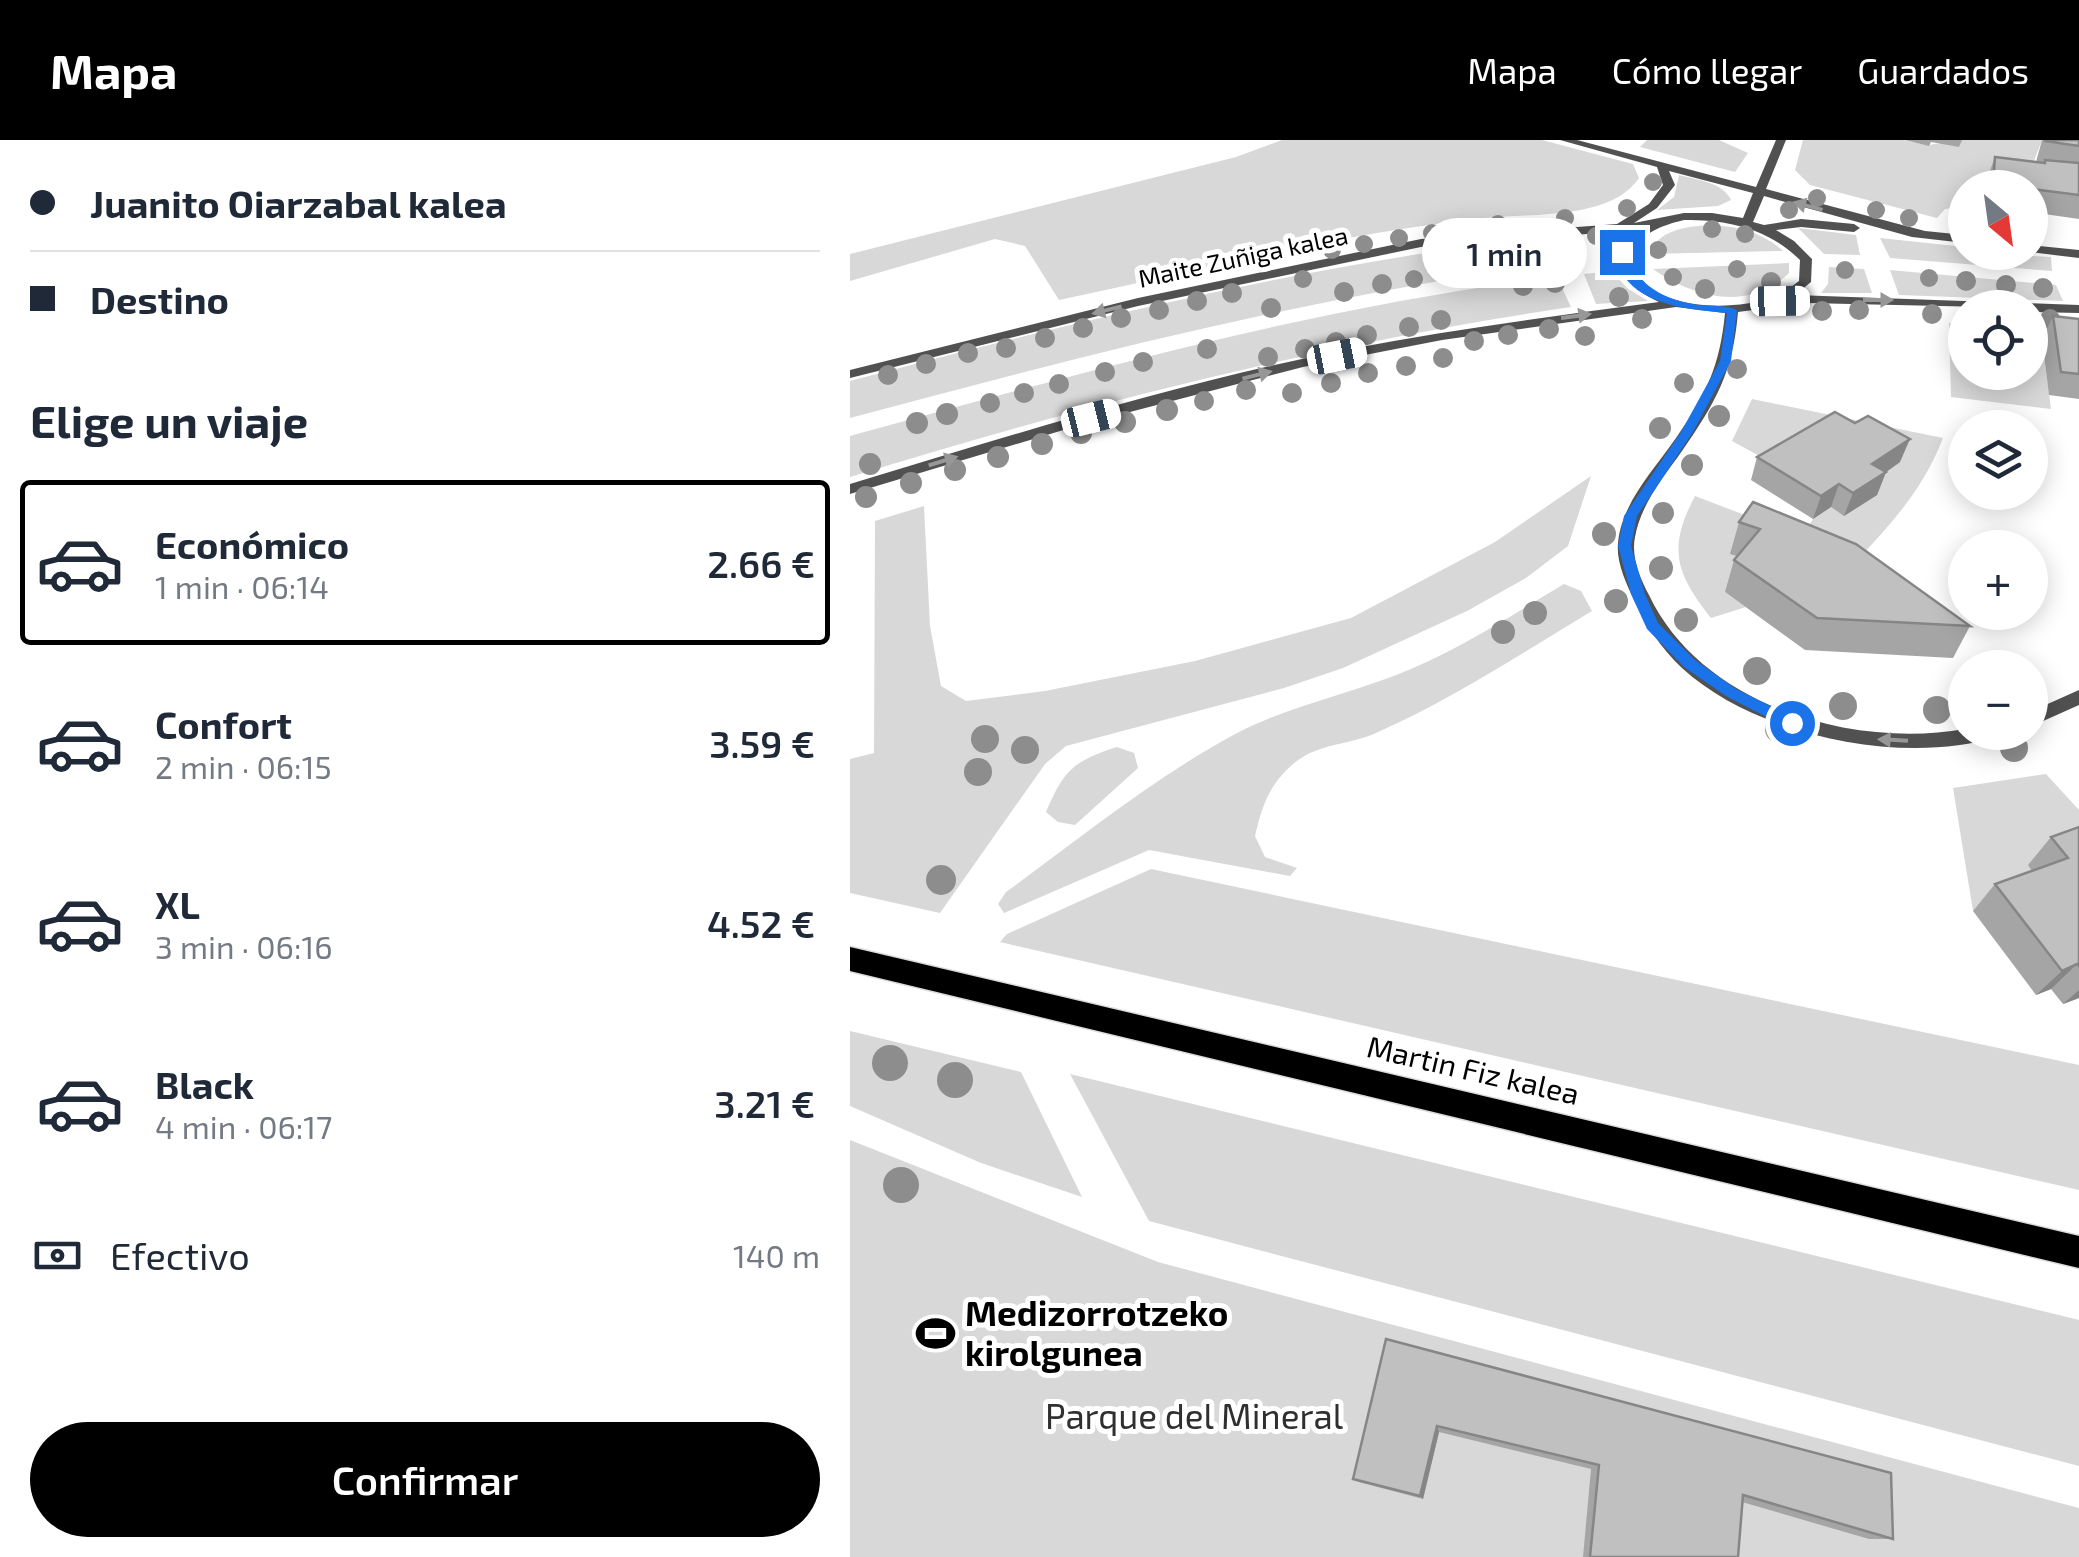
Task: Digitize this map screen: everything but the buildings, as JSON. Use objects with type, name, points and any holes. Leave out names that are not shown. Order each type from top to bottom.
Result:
[{"type":"main road","name":"Martin Fiz kalea","points":[[850,959],[2079,1252]]},
{"type":"street","points":[[1565,140],[1923,234]]},
{"type":"street","points":[[1746,222],[1781,140]]},
{"type":"street","points":[[1622,225],[1653,206],[1669,185],[1662,167]]},
{"type":"street","name":"Maite Zuñiga kalea","points":[[850,374],[1138,302],[1420,243],[1651,225],[1696,217],[1768,228]]},
{"type":"street","points":[[1768,228],[1801,224],[1948,238]]},
{"type":"street","points":[[1651,225],[1627,242],[1622,252],[1623,264],[1640,286],[1676,303]]},
{"type":"street","points":[[1768,228],[1798,247],[1808,270],[1805,282],[1780,301]]},
{"type":"street","points":[[2048,250],[2079,254]]},
{"type":"street","points":[[850,489],[1055,426],[1304,363],[1468,330],[1676,303],[1732,310],[1780,301],[1886,300],[2079,309]]},
{"type":"street","points":[[1732,310],[1726,361],[1687,432],[1630,516],[1624,546],[1652,626],[1690,664],[1731,692],[1792,723],[1849,738],[1928,742],[1948,739]]},
{"type":"street","points":[[2048,711],[2079,696]]},
{"type":"green space","points":[[1282,140],[1542,140],[1633,164],[1639,178],[1626,192],[1590,208],[1377,233],[1059,300],[1025,246],[995,239],[850,281],[850,254],[1236,157]]},
{"type":"green space","points":[[1647,140],[1719,140],[1748,153],[1735,172],[1640,147]]},
{"type":"green space","points":[[1803,140],[1903,140],[1928,145],[1962,140],[2042,140],[2032,166],[2018,170],[1948,170],[1948,209],[1937,218],[1810,185],[1795,170]]},
{"type":"green space","points":[[1679,175],[1716,185],[1731,200],[1718,206],[1657,210],[1674,197]]},
{"type":"green space","points":[[1711,225],[1750,232],[1783,251],[1647,254],[1659,239],[1674,231]]},
{"type":"green space","points":[[1798,228],[1856,235],[1860,255],[1824,254]]},
{"type":"green space","points":[[1548,236],[1558,263],[1290,309],[850,418],[850,381],[936,358],[1284,278]]},
{"type":"green space","points":[[1880,238],[1948,245],[1948,263],[1890,258]]},
{"type":"green space","points":[[1789,263],[1789,273],[1773,285],[1739,297],[1704,293],[1653,269]]},
{"type":"green space","points":[[1829,267],[1864,269],[1872,293],[1821,293],[1828,284]]},
{"type":"green space","points":[[1890,270],[2056,285],[2063,301],[2048,300],[2048,290],[1948,290],[1948,297],[1899,295]]},
{"type":"green space","points":[[1612,271],[1627,288],[1648,301],[1596,304],[1584,274]]},
{"type":"green space","points":[[1557,277],[1571,307],[1388,338],[1208,378],[850,477],[850,436],[857,434],[1117,364],[1292,323],[1468,289]]},
{"type":"green space","points":[[2048,328],[2079,329],[2048,338]]},
{"type":"green space","points":[[2048,386],[2051,409],[1951,397],[1951,390],[2048,390]]},
{"type":"green space","points":[[1752,399],[1943,438],[1907,502],[1859,558],[1750,561],[1725,592],[1746,607],[1711,618],[1690,587],[1679,560],[1681,531],[1695,496],[1802,537],[1813,519],[1831,507],[1844,515],[1876,495],[1776,465],[1732,441]]},
{"type":"green space","points":[[1591,476],[1568,546],[1526,578],[1467,611],[1343,668],[1284,688],[1066,746],[1045,764],[940,913],[850,893],[850,759],[874,753],[875,521],[924,506],[930,626],[941,686],[966,701],[1045,691],[1195,661],[1351,618],[1495,542]]},
{"type":"green space","points":[[1564,584],[1581,591],[1592,611],[1433,705],[1367,736],[1313,752],[1285,772],[1268,797],[1255,836],[1265,857],[1297,868],[1290,876],[1149,850],[1004,913],[998,904],[1006,892],[1091,829],[1208,749],[1259,723],[1431,660]]},
{"type":"green space","points":[[1117,747],[1134,753],[1138,768],[1075,825],[1058,822],[1046,812],[1058,786],[1072,769]]},
{"type":"green space","points":[[2046,774],[2079,810],[2079,851],[2029,864],[2044,885],[1973,911],[1953,788]]},
{"type":"green space","points":[[1151,869],[2079,1065],[2079,1190],[1000,942],[1007,934]]},
{"type":"green space","points":[[850,1031],[1021,1072],[1082,1197],[981,1163],[850,1106]]},
{"type":"green space","points":[[1070,1074],[2079,1320],[2079,1466],[1149,1221]]},
{"type":"green space","name":"Parque del Mineral","points":[[850,1140],[1158,1262],[2079,1508],[2079,1557],[850,1557]]},
{"type":"place","name":"Medizorrotzeko kirolgunea","points":[[935,1334]]},
{"type":"route","points":[[1622,252],[1629,276],[1656,296],[1694,307],[1732,310],[1726,361],[1687,432],[1630,516],[1624,546],[1638,594],[1652,626],[1690,664],[1731,692],[1792,723]]}]
